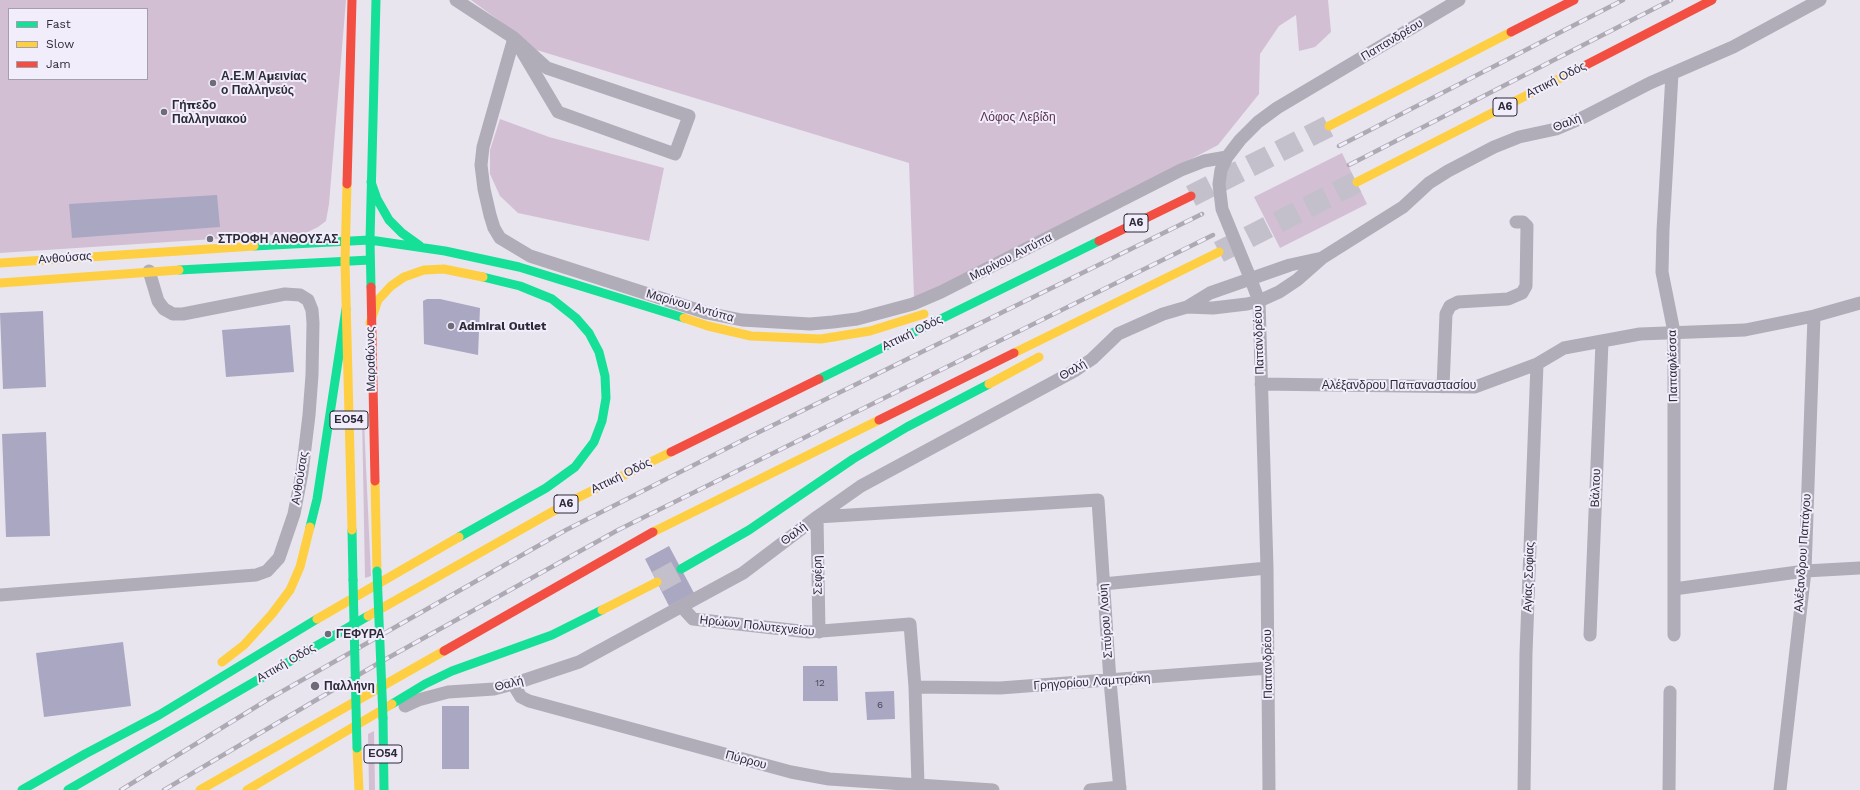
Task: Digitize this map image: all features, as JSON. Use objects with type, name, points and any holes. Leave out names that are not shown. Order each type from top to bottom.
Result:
[{"type":"main road","name":"Μαραθώνος","points":[[352,0],[345,261],[359,790]]},
{"type":"main road","name":"Μαραθώνος","points":[[376,0],[371,182],[370,323],[384,790]]},
{"type":"main road","points":[[1329,126],[1574,0]]},
{"type":"main road","name":"Αττική Οδός","points":[[1357,182],[1652,31],[1716,1]]},
{"type":"main road","points":[[371,182],[377,199],[390,220],[402,233],[421,247]]},
{"type":"main road","name":"Αττική Οδός","points":[[68,790],[395,600],[574,500],[1191,196]]},
{"type":"main road","name":"Ανθούσας","points":[[0,263],[346,240],[370,240],[421,247],[534,271],[708,326],[751,336],[807,340],[854,334],[883,328],[934,310]]},
{"type":"main road","points":[[965,297],[1034,268],[1081,251]]},
{"type":"main road","points":[[200,790],[646,536],[1219,252],[1140,302]]},
{"type":"main road","name":"Ανθούσας","points":[[0,283],[149,271],[370,260]]},
{"type":"main road","points":[[22,790],[85,754],[159,715],[304,626],[546,488],[575,467],[594,442],[602,421],[606,398],[605,376],[599,352],[589,333],[576,318],[552,299],[526,288],[456,271],[444,269],[424,270],[404,277],[391,286],[378,300],[370,323]]},
{"type":"main road","points":[[214,668],[244,645],[272,614],[290,590],[300,568],[317,499],[346,309]]},
{"type":"main road","points":[[681,569],[749,530],[806,490],[873,447],[1044,354]]},
{"type":"main road","points":[[247,790],[425,684],[452,671],[552,635],[657,582]]},
{"type":"main road","points":[[85,754],[182,690]]},
{"type":"street","name":"Παπανδρέου","points":[[1269,790],[1267,568],[1258,301],[1222,208],[1219,184],[1221,170],[1227,157],[1240,140],[1258,122],[1277,108],[1459,0]]},
{"type":"street","name":"Θαλή","points":[[1187,307],[1213,308],[1258,301],[1279,292],[1322,258],[1403,207],[1429,184],[1442,175],[1494,147],[1519,137],[1556,129],[1584,117],[1650,83],[1733,47],[1820,0]]},
{"type":"street","points":[[464,2],[514,38],[546,68],[689,116],[675,154],[558,112],[514,38]]},
{"type":"street","name":"Μαρίνου Αντύπα","points":[[514,38],[483,146],[481,165],[490,215],[494,228],[500,238],[530,256],[707,313],[742,320],[810,324],[832,322],[857,319],[913,304],[941,292],[1181,170],[1204,161],[1227,157]]},
{"type":"street","name":"Παπαφλέσσα","points":[[1672,74],[1662,230],[1662,272],[1674,332],[1674,635]]},
{"type":"street","points":[[1443,387],[1446,314],[1450,306],[1458,302],[1508,299],[1522,293],[1526,286],[1527,226],[1523,222],[1516,222]]},
{"type":"street","name":"Θαλή","points":[[383,718],[418,700],[448,692],[488,689],[513,684],[579,662],[743,574],[816,517],[861,486],[1076,370],[1092,359],[1118,334],[1164,314],[1187,307],[1210,293],[1251,280],[1290,265],[1322,258]]},
{"type":"street","name":"Ανθούσας","points":[[0,595],[256,575],[267,571],[279,558],[294,514],[302,473],[309,415],[312,375],[313,323],[312,310],[308,300],[300,295],[285,294],[183,314],[173,314],[164,309],[158,301],[149,271]]},
{"type":"street","name":"Αλέξανδρου Παπαναστασίου","points":[[1261,384],[1475,387],[1537,364],[1564,348],[1640,334],[1745,330],[1814,316],[1860,303]]},
{"type":"street","name":"Αλέξανδρου Παπάγου","points":[[1780,790],[1805,571],[1814,316]]},
{"type":"street","name":"Βάλτου","points":[[1590,634],[1602,342]]},
{"type":"street","name":"Αγίας Σοφίας","points":[[1524,790],[1526,653],[1537,364]]},
{"type":"street","name":"Σπύρου Λούη","points":[[816,517],[1098,500],[1110,681],[1120,788]]},
{"type":"street","name":"Σεφέρη","points":[[816,517],[819,632]]},
{"type":"street","points":[[1103,584],[1267,568]]},
{"type":"street","points":[[1674,588],[1805,571],[1860,568]]},
{"type":"street","name":"Ηρώων Πολυτεχνείου","points":[[682,607],[693,619],[819,632],[910,624],[915,687]]},
{"type":"street","name":"Γρηγορίου Λαμπράκη","points":[[915,687],[1000,688],[1110,681],[1268,668]]},
{"type":"street","name":"Πύρρου","points":[[513,684],[521,698],[529,701],[791,772],[829,779],[993,790]]},
{"type":"street","points":[[915,687],[918,785]]},
{"type":"street","points":[[1669,790],[1670,692]]},
{"type":"street","points":[[1090,790],[1120,788]]},
{"type":"green space","points":[[0,0],[346,0],[329,204],[326,221],[306,233],[0,253]]},
{"type":"green space","name":"Λόφος Λεβίδη","points":[[471,0],[1328,0],[1331,32],[1315,47],[1299,51],[1296,15],[1279,26],[1260,54],[1259,94],[1218,145],[1049,234],[914,298],[909,163],[530,48],[516,33]]},
{"type":"green space","points":[[500,119],[549,137],[664,168],[649,241],[518,213],[500,196],[490,174],[490,150]]},
{"type":"green space","points":[[1342,153],[1367,204],[1280,248],[1254,197]]},
{"type":"green space","points":[[362,414],[364,422],[371,576],[365,578]]},
{"type":"green space","points":[[374,731],[375,790],[369,790],[368,734]]},
{"type":"building","points":[[217,195],[220,227],[72,238],[69,204]]},
{"type":"building","name":"Admiral Outlet","points":[[427,299],[440,299],[480,308],[478,355],[424,344],[423,301]]},
{"type":"building","points":[[43,311],[46,387],[3,389],[0,313]]},
{"type":"building","points":[[290,325],[294,372],[226,377],[222,330]]},
{"type":"building","points":[[46,432],[50,536],[6,537],[2,434]]},
{"type":"building","points":[[669,546],[694,593],[669,606],[645,559]]},
{"type":"building","points":[[123,642],[131,706],[44,717],[36,653]]},
{"type":"building","points":[[803,666],[837,666],[838,701],[803,701]]},
{"type":"building","points":[[894,691],[895,719],[867,720],[865,692]]},
{"type":"building","points":[[442,706],[469,706],[469,769],[442,769]]},
{"type":"tunnel","points":[[1191,196],[1329,126]]},
{"type":"tunnel","points":[[1219,252],[1357,182]]},
{"type":"tunnel","points":[[657,582],[681,569]]},
{"type":"railway","points":[[1339,146],[1623,0]]},
{"type":"railway","points":[[1349,165],[1671,0]]},
{"type":"railway","points":[[121,790],[267,700],[566,530],[749,437],[1202,214]]},
{"type":"railway","points":[[164,790],[377,664],[618,530],[1213,235]]},
{"type":"traffic: fast","points":[[371,287],[370,240],[376,0]]},
{"type":"traffic: fast","points":[[371,182],[377,199],[389,220],[402,233],[420,246]]},
{"type":"traffic: fast","points":[[254,246],[370,240]]},
{"type":"traffic: fast","points":[[370,240],[445,251],[519,267],[684,318]]},
{"type":"traffic: fast","points":[[819,379],[1099,241]]},
{"type":"traffic: fast","points":[[179,270],[370,260]]},
{"type":"traffic: fast","points":[[459,537],[546,488],[575,467],[594,442],[602,421],[606,398],[605,376],[599,352],[589,333],[576,318],[552,299],[520,286],[483,277]]},
{"type":"traffic: fast","points":[[310,527],[317,499],[346,309]]},
{"type":"traffic: fast","points":[[681,569],[749,530],[853,459],[907,427],[989,384]]},
{"type":"traffic: fast","points":[[352,530],[353,580]]},
{"type":"traffic: fast","points":[[377,571],[383,718]]},
{"type":"traffic: fast","points":[[353,580],[357,748]]},
{"type":"traffic: fast","points":[[392,704],[425,684],[452,671],[552,635],[602,610]]},
{"type":"traffic: fast","points":[[68,790],[368,616]]},
{"type":"traffic: fast","points":[[22,790],[85,754],[159,715],[317,619]]},
{"type":"traffic: fast","points":[[383,718],[384,790]]},
{"type":"traffic: slow","points":[[1329,126],[1511,32]]},
{"type":"traffic: slow","points":[[1357,182],[1586,65]]},
{"type":"traffic: slow","points":[[347,184],[345,261],[352,530]]},
{"type":"traffic: slow","points":[[0,263],[254,246]]},
{"type":"traffic: slow","points":[[1014,353],[1219,252]]},
{"type":"traffic: slow","points":[[370,323],[378,300],[391,286],[404,277],[424,270],[444,269],[483,277]]},
{"type":"traffic: slow","points":[[0,283],[179,270]]},
{"type":"traffic: slow","points":[[684,318],[708,326],[751,336],[821,339],[870,331],[924,314]]},
{"type":"traffic: slow","points":[[989,384],[1039,357]]},
{"type":"traffic: slow","points":[[653,532],[879,420]]},
{"type":"traffic: slow","points":[[368,616],[573,500],[671,452]]},
{"type":"traffic: slow","points":[[375,481],[377,571]]},
{"type":"traffic: slow","points":[[222,662],[244,645],[272,614],[290,590],[300,567],[310,527]]},
{"type":"traffic: slow","points":[[317,619],[459,537]]},
{"type":"traffic: slow","points":[[602,610],[657,582]]},
{"type":"traffic: slow","points":[[200,790],[444,651]]},
{"type":"traffic: slow","points":[[247,790],[392,704]]},
{"type":"traffic: slow","points":[[357,748],[359,790]]},
{"type":"traffic: jam","points":[[347,184],[352,0]]},
{"type":"traffic: jam","points":[[1511,32],[1574,0]]},
{"type":"traffic: jam","points":[[1586,65],[1712,0]]},
{"type":"traffic: jam","points":[[1099,241],[1191,196]]},
{"type":"traffic: jam","points":[[371,287],[375,481]]},
{"type":"traffic: jam","points":[[879,420],[1014,353]]},
{"type":"traffic: jam","points":[[671,452],[819,379]]},
{"type":"traffic: jam","points":[[444,651],[653,532]]},
{"type":"place","name":"Α.Ε.Μ Αμεινίας ο Παλληνεύς","points":[[213,83]]},
{"type":"place","name":"Γήπεδο Παλληνιακού","points":[[164,112]]},
{"type":"place","name":"ΣΤΡΟΦΗ ΑΝΘΟΥΣΑΣ","points":[[210,239]]},
{"type":"place","name":"Admiral Outlet","points":[[451,326]]},
{"type":"place","name":"ΓΕΦΥΡΑ","points":[[328,634]]},
{"type":"place","name":"Παλλήνη","points":[[315,686]]}]
